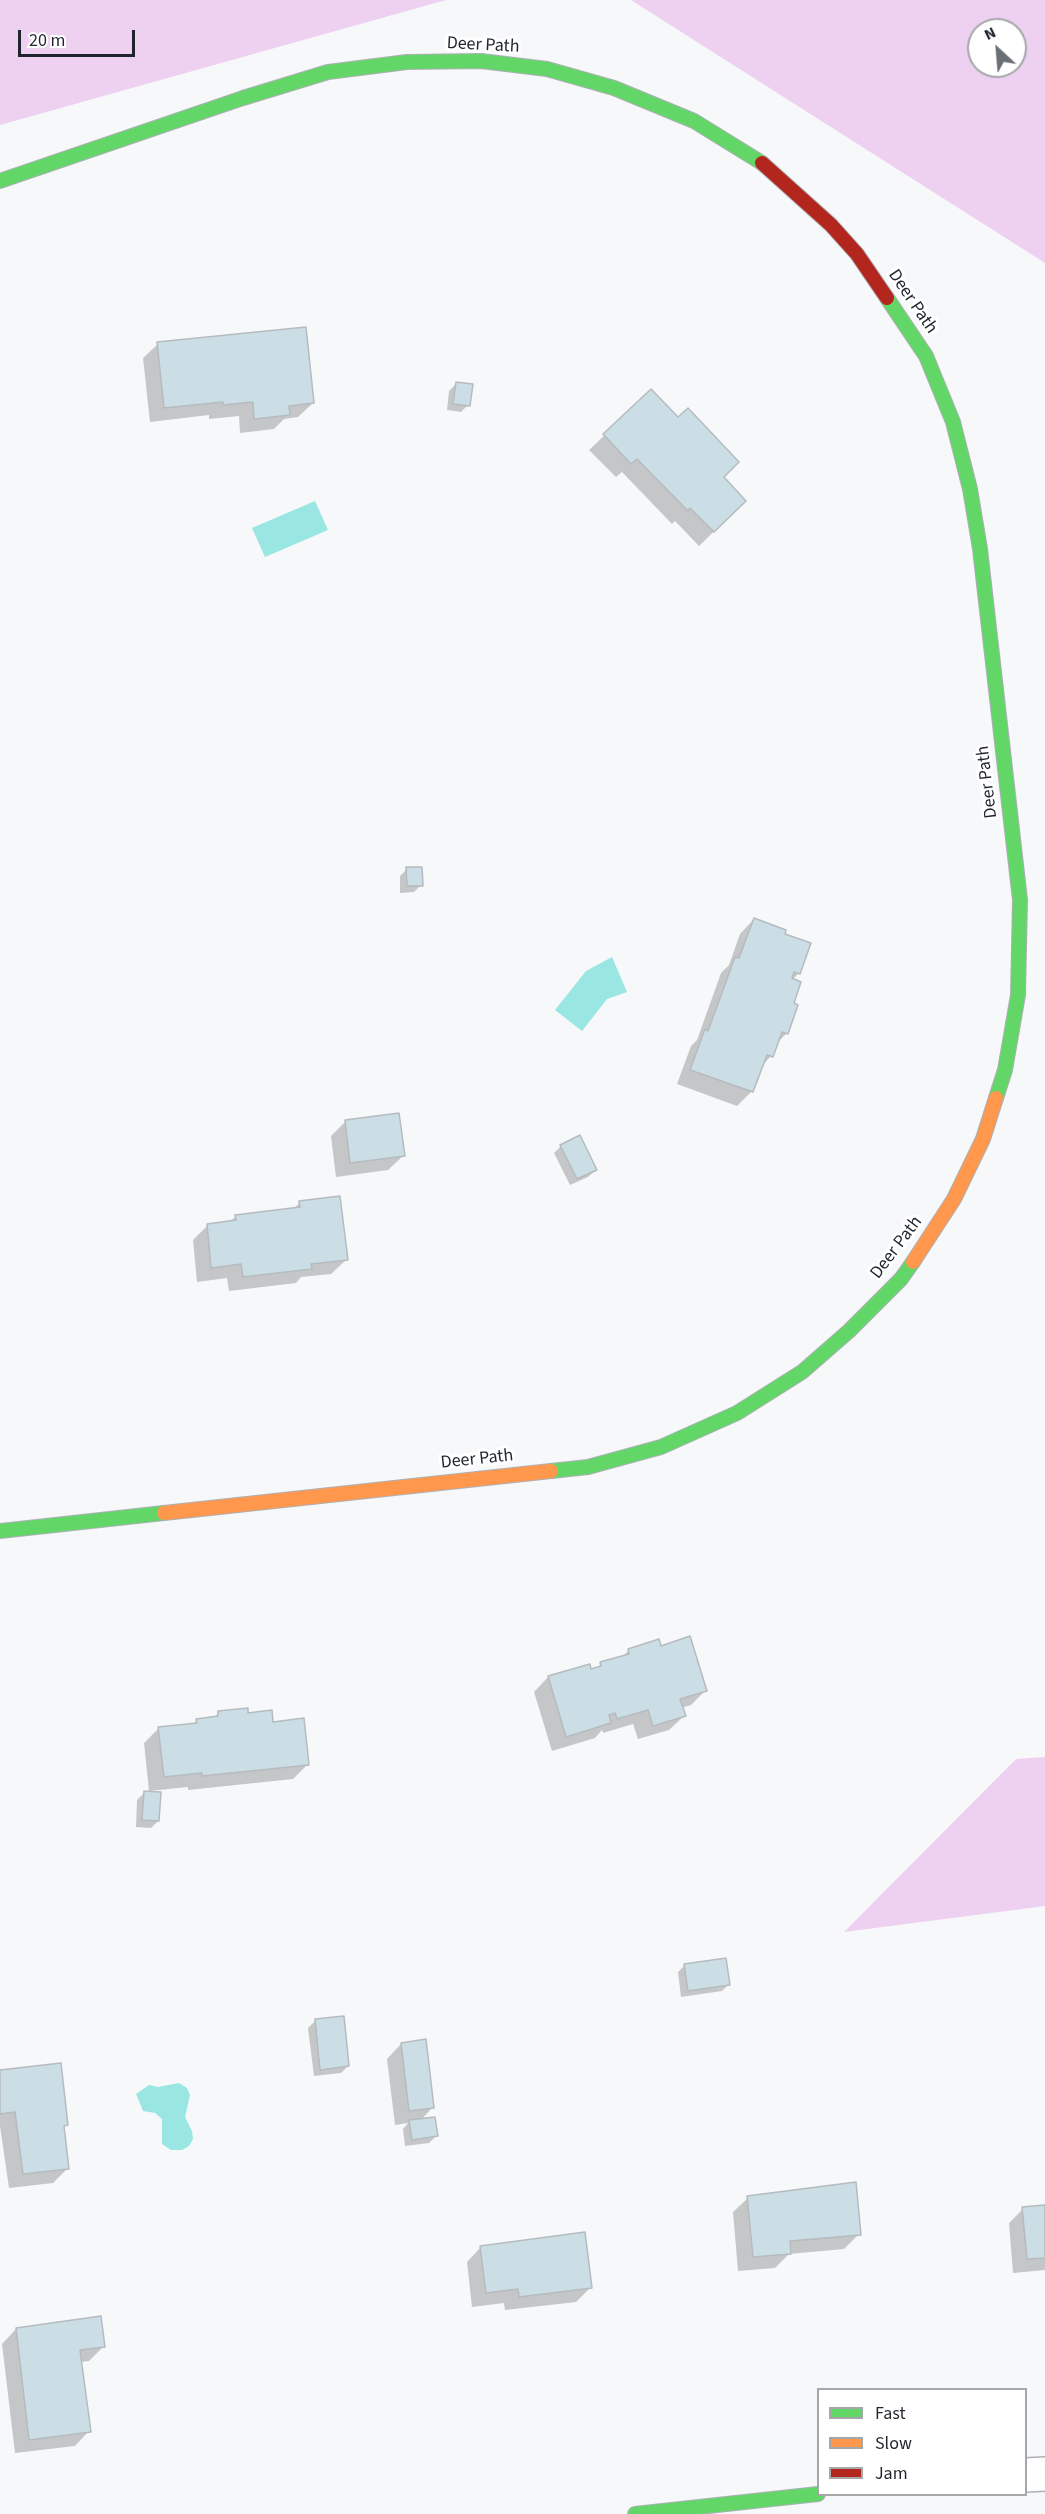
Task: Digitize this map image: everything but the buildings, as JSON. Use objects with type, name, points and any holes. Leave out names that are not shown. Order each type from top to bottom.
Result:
[{"type":"street","name":"Deer Path","points":[[0,181],[243,98],[328,72],[407,62],[481,61],[547,69],[614,88],[694,121],[756,158],[831,225],[857,254],[926,356],[952,422],[970,489],[980,549],[1020,900],[1018,995],[1005,1070],[983,1139],[954,1199],[901,1279],[849,1331],[802,1372],[737,1413],[660,1447],[588,1467],[0,1531]]},
{"type":"street","points":[[1027,2475],[1045,2474]]},
{"type":"street","points":[[635,2514],[817,2494]]},
{"type":"shaded area","points":[[0,0],[446,0],[0,125]]},
{"type":"shaded area","points":[[631,0],[1045,0],[1045,263]]},
{"type":"shaded area","points":[[1045,1757],[1045,1906],[844,1932],[1016,1759]]},
{"type":"water","points":[[315,501],[328,530],[265,557],[252,528]]},
{"type":"water","points":[[612,957],[627,992],[607,999],[582,1031],[555,1010],[586,971]]},
{"type":"water","points":[[179,2083],[187,2088],[190,2095],[185,2117],[193,2139],[189,2146],[182,2150],[171,2150],[162,2144],[162,2119],[155,2113],[143,2111],[136,2094],[149,2085],[158,2087]]},
{"type":"traffic: fast","points":[[0,181],[243,98],[328,72],[407,62],[481,61],[547,69],[614,88],[694,121],[762,163]]},
{"type":"traffic: fast","points":[[887,298],[926,356],[953,422],[970,489],[980,549],[1020,900],[1018,995],[1005,1070],[996,1098]]},
{"type":"traffic: fast","points":[[551,1471],[588,1467],[661,1447],[737,1413],[802,1372],[849,1331],[901,1279],[913,1262]]},
{"type":"traffic: fast","points":[[0,1531],[164,1513]]},
{"type":"traffic: fast","points":[[635,2514],[817,2494]]},
{"type":"traffic: slow","points":[[913,1262],[954,1199],[983,1139],[996,1098]]},
{"type":"traffic: slow","points":[[164,1513],[551,1471]]},
{"type":"traffic: jam","points":[[762,163],[831,225],[857,254],[887,298]]}]
